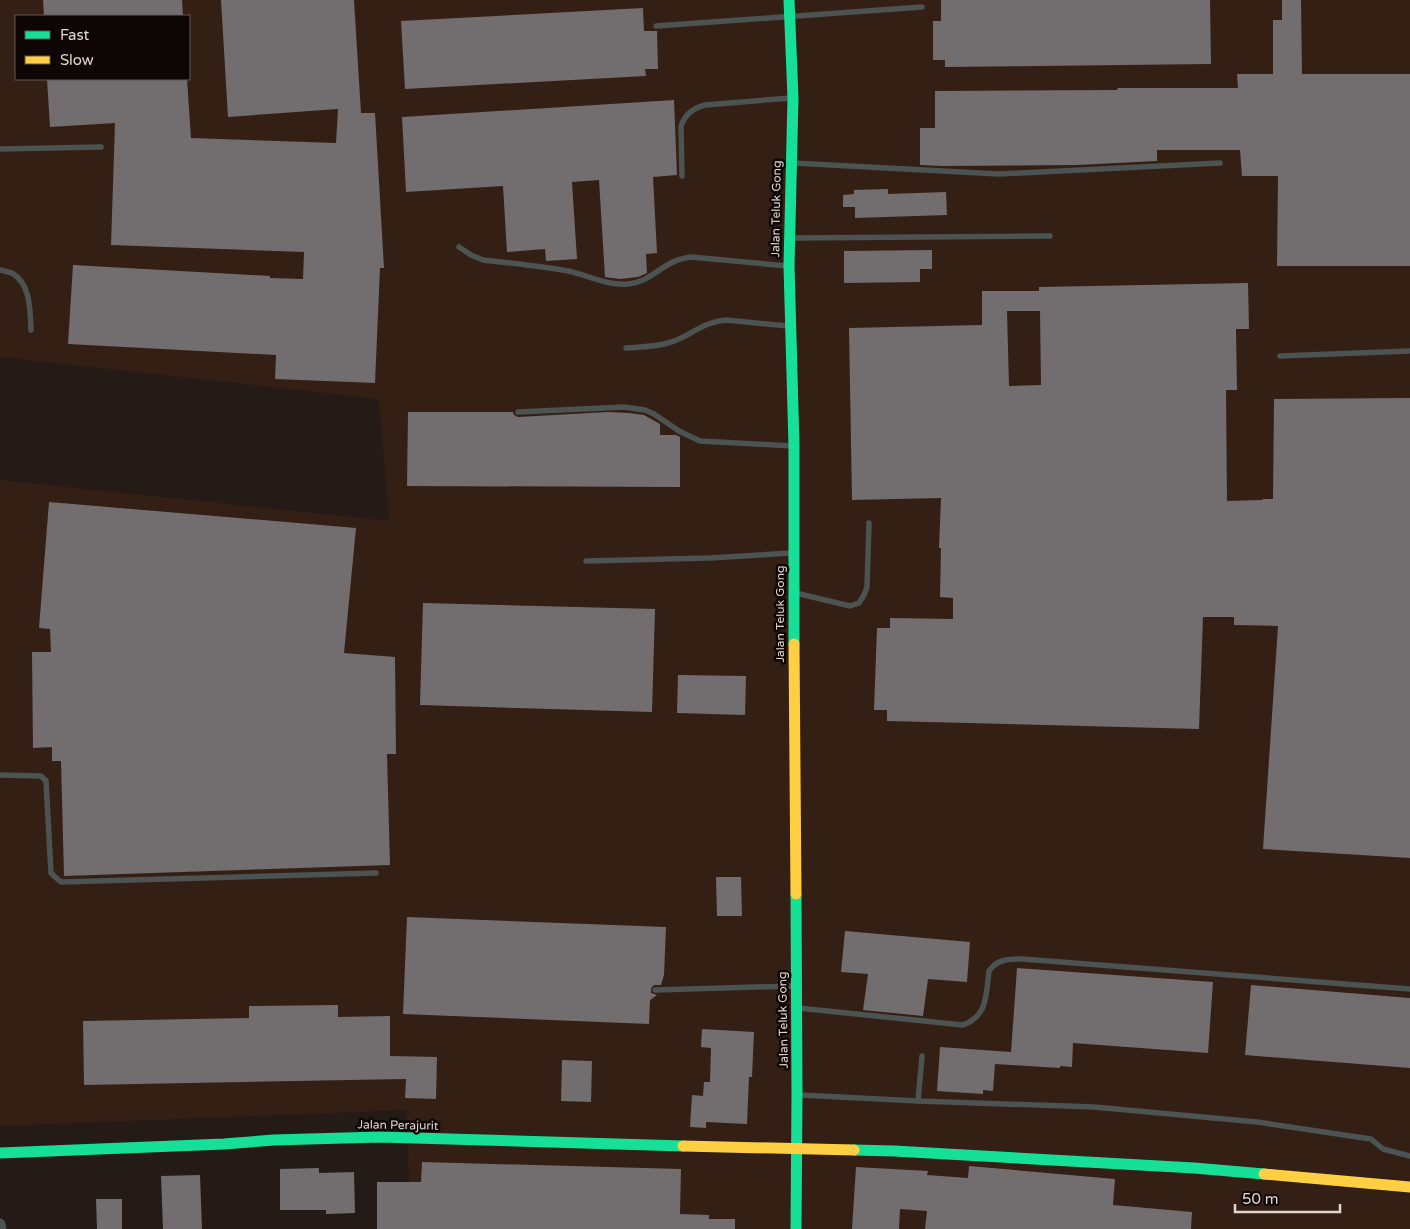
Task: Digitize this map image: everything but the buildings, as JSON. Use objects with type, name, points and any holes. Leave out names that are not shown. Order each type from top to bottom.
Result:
[{"type":"street","name":"Jalan Teluk Gong","points":[[789,0],[793,98],[789,266],[794,446],[798,1095],[796,1229]]},
{"type":"street","name":"Jalan Perajurit","points":[[0,1153],[380,1137],[796,1150],[894,1151],[1194,1168],[1410,1187]]},
{"type":"street","points":[[0,1224],[1,1229]]},
{"type":"lane","points":[[656,26],[922,6]]},
{"type":"lane","points":[[682,176],[681,126],[683,119],[696,108],[705,104],[793,98]]},
{"type":"lane","points":[[0,149],[101,147]]},
{"type":"lane","points":[[791,163],[998,174],[1220,163]]},
{"type":"lane","points":[[790,238],[1050,236]]},
{"type":"lane","points":[[459,247],[483,260],[570,272],[609,284],[629,284],[642,281],[668,264],[691,257],[789,266]]},
{"type":"lane","points":[[0,270],[13,274],[22,284],[28,297],[32,330]]},
{"type":"lane","points":[[626,348],[667,343],[718,321],[726,320],[790,326]]},
{"type":"lane","points":[[1280,356],[1410,351]]},
{"type":"lane","points":[[518,412],[639,408],[654,414],[679,431],[700,441],[794,446]]},
{"type":"lane","points":[[794,592],[850,606],[859,603],[867,587],[869,522]]},
{"type":"lane","points":[[586,562],[710,558],[794,552]]},
{"type":"lane","points":[[0,775],[42,776],[46,781],[51,873],[61,882],[376,873]]},
{"type":"lane","points":[[796,1008],[963,1025],[980,1014],[984,1006],[989,971],[992,967],[1002,960],[1022,958],[1410,989]]},
{"type":"lane","points":[[655,990],[796,986]]},
{"type":"lane","points":[[918,1101],[922,1056]]},
{"type":"lane","points":[[798,1095],[1094,1107],[1256,1122],[1371,1139],[1383,1149],[1410,1156]]},
{"type":"shaded area","points":[[0,0],[1410,0],[1410,1229],[410,1229],[407,1110],[0,1126],[0,480],[389,521],[379,399],[0,357]]},
{"type":"traffic: fast","points":[[789,0],[793,98],[789,266],[794,446],[794,644]]},
{"type":"traffic: fast","points":[[796,894],[796,1229]]},
{"type":"traffic: fast","points":[[0,1153],[380,1137],[683,1146]]},
{"type":"traffic: fast","points":[[854,1150],[1194,1168],[1264,1174]]},
{"type":"traffic: slow","points":[[794,644],[796,894]]},
{"type":"traffic: slow","points":[[683,1146],[854,1150]]},
{"type":"traffic: slow","points":[[1264,1174],[1410,1187]]}]
